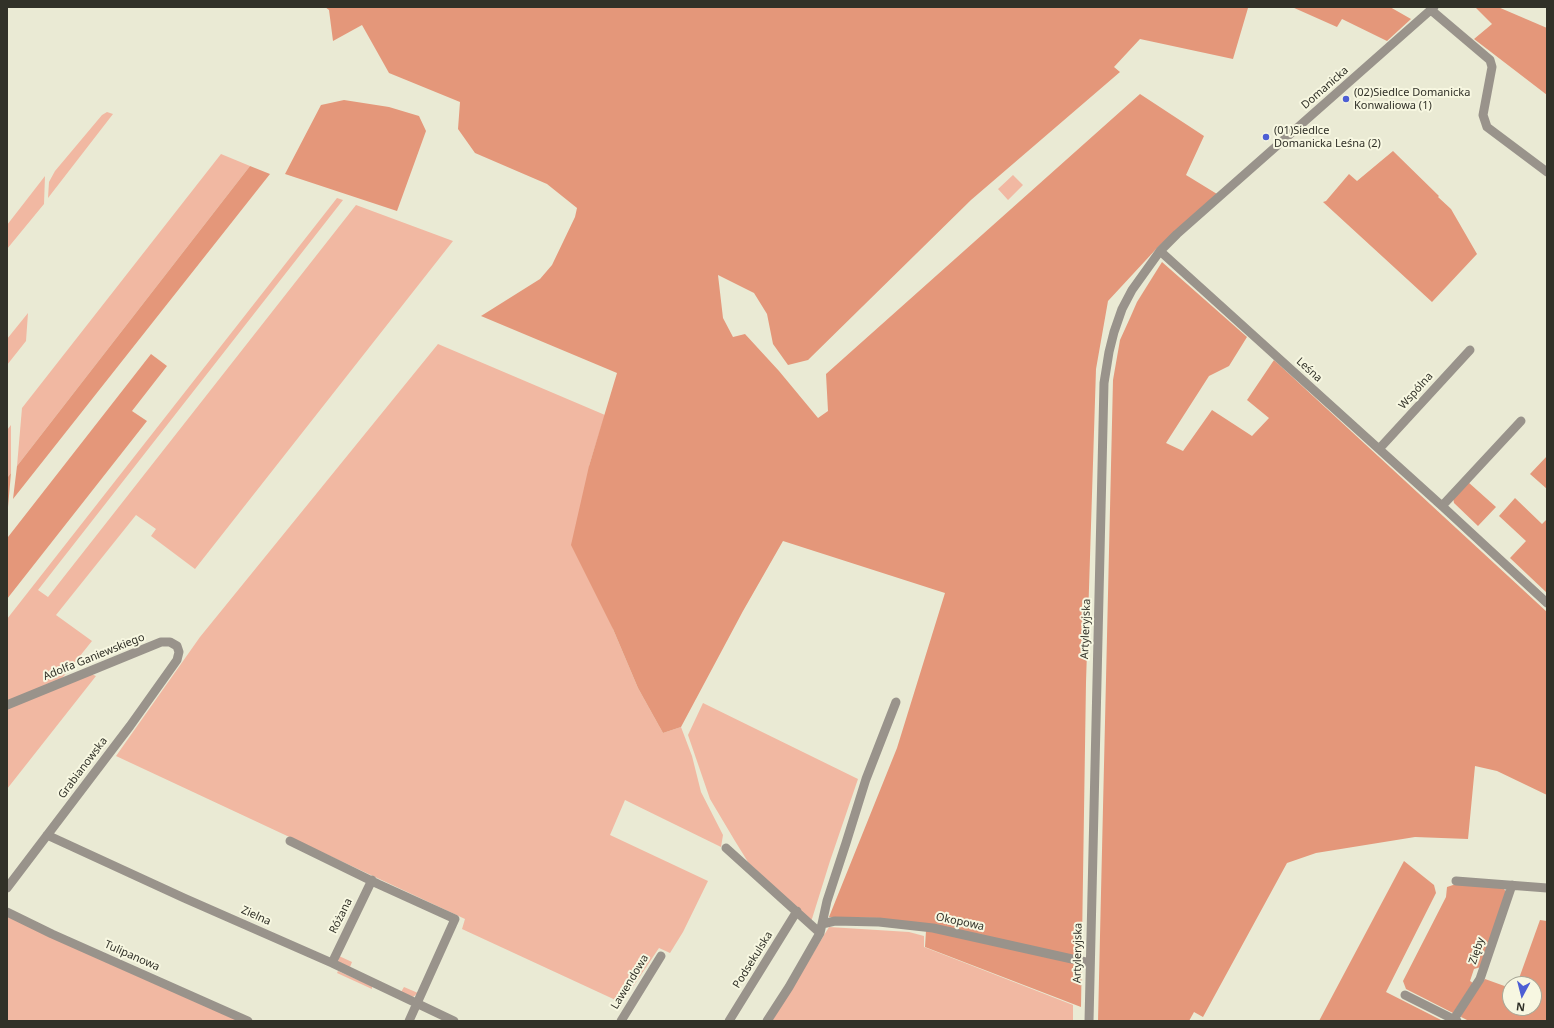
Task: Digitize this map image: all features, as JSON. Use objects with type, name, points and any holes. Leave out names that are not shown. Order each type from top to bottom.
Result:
[{"type":"street","points":[[1433,8],[1490,60],[1492,67],[1483,115],[1485,124],[1491,131],[1547,172]]},
{"type":"street","name":"Domanicka","points":[[1160,251],[1177,234],[1433,8]]},
{"type":"street","name":"Leśna","points":[[1160,251],[1547,603]]},
{"type":"street","name":"Artyleryjska","points":[[1089,1021],[1104,383],[1110,345],[1122,309],[1132,290],[1160,251]]},
{"type":"street","name":"Wspólna","points":[[1379,449],[1470,350]]},
{"type":"street","points":[[1442,506],[1521,421]]},
{"type":"street","name":"Adolfa Ganiewskiego","points":[[7,705],[161,642],[170,642],[176,646],[179,652],[177,660]]},
{"type":"street","name":"Grabianowska","points":[[7,888],[130,726],[177,660]]},
{"type":"street","points":[[767,1021],[789,987],[821,928],[827,901],[866,779],[896,702]]},
{"type":"street","name":"Zielna","points":[[47,835],[184,898],[332,963],[454,1021]]},
{"type":"street","points":[[290,841],[378,884],[455,919],[409,1021]]},
{"type":"street","points":[[726,848],[797,911],[821,928]]},
{"type":"street","name":"Różana","points":[[332,963],[372,880]]},
{"type":"street","points":[[1456,881],[1547,888]]},
{"type":"street","name":"Zięby","points":[[1456,1020],[1480,979],[1512,885]]},
{"type":"street","name":"Podsekulska","points":[[729,1021],[797,911]]},
{"type":"street","name":"Tulipanowa","points":[[7,912],[52,934],[248,1021]]},
{"type":"street","name":"Okopowa","points":[[821,928],[835,921],[880,922],[933,928],[1090,963]]},
{"type":"street","name":"Lawendowa","points":[[621,1021],[660,956]]},
{"type":"street","points":[[1405,994],[1456,1020]]},
{"type":"shaded area","points":[[325,7],[1248,8],[1233,59],[1140,39],[1114,67],[1120,72],[971,200],[808,360],[788,365],[773,344],[767,314],[754,293],[718,275],[723,318],[733,337],[745,334],[779,371],[818,418],[828,411],[826,374],[1140,94],[1204,136],[1186,175],[1217,194],[1158,247],[1108,301],[1096,369],[1086,682],[1081,1007],[925,947],[926,931],[881,918],[829,917],[897,748],[945,593],[783,541],[743,611],[681,727],[663,733],[638,688],[613,629],[571,545],[589,466],[617,373],[481,316],[540,279],[552,265],[575,217],[577,208],[547,184],[475,153],[458,129],[460,102],[389,73],[362,25],[333,41],[329,10]]},
{"type":"shaded area","points":[[1292,7],[1390,7],[1411,19],[1387,41],[1342,19],[1337,27]]},
{"type":"shaded area","points":[[1475,7],[1498,7],[1547,28],[1547,95],[1474,39],[1492,24]]},
{"type":"shaded area","points":[[344,100],[389,107],[419,116],[426,131],[397,211],[285,174],[321,105]]},
{"type":"shaded area","points":[[107,112],[113,114],[48,198],[49,182],[55,171],[102,115]]},
{"type":"shaded area","points":[[1393,151],[1451,209],[1477,254],[1432,302],[1323,202],[1326,201],[1349,174],[1357,181]]},
{"type":"shaded area","points":[[221,154],[250,166],[17,466],[22,408]]},
{"type":"shaded area","points":[[250,166],[270,174],[13,499],[17,466]]},
{"type":"shaded area","points":[[1013,175],[1023,185],[1008,200],[998,189]]},
{"type":"shaded area","points":[[45,176],[44,204],[7,249],[7,225]]},
{"type":"shaded area","points":[[337,198],[343,200],[38,590],[48,597],[356,205],[453,241],[195,569],[151,536],[156,529],[136,515],[56,615],[92,641],[59,682],[7,704],[7,619]]},
{"type":"shaded area","points":[[1162,262],[1247,337],[1229,366],[1209,376],[1166,443],[1183,451],[1212,410],[1252,436],[1269,418],[1247,400],[1274,360],[1547,612],[1547,795],[1497,771],[1475,766],[1468,839],[1415,837],[1316,853],[1287,863],[1203,1017],[1194,1012],[1189,1021],[1098,1021],[1113,380],[1120,340],[1137,302]]},
{"type":"shaded area","points":[[28,313],[26,341],[7,365],[7,339]]},
{"type":"shaded area","points":[[438,344],[605,415],[589,466],[613,629],[638,688],[663,733],[681,727],[692,756],[701,792],[723,835],[721,847],[625,800],[610,835],[708,881],[683,932],[670,953],[659,948],[622,1003],[462,929],[465,919],[116,756],[200,637]]},
{"type":"shaded area","points":[[151,354],[167,366],[132,411],[147,421],[7,599],[8,537]]},
{"type":"shaded area","points":[[11,425],[11,473],[7,478],[7,430]]},
{"type":"shaded area","points":[[1547,456],[1547,489],[1530,474]]},
{"type":"shaded area","points":[[11,473],[8,507],[7,508],[7,478]]},
{"type":"shaded area","points":[[1468,482],[1496,507],[1478,526],[1454,503],[1453,498]]},
{"type":"shaded area","points":[[1515,498],[1542,524],[1547,519],[1547,593],[1510,558],[1526,541],[1499,516]]},
{"type":"shaded area","points":[[89,673],[96,676],[7,789],[7,707]]},
{"type":"shaded area","points":[[703,703],[858,779],[811,922],[748,862],[710,799],[688,735]]},
{"type":"shaded area","points":[[1404,861],[1434,885],[1436,893],[1386,992],[1443,1021],[1319,1021]]},
{"type":"shaded area","points":[[1456,884],[1503,887],[1507,894],[1481,967],[1474,969],[1470,981],[1473,983],[1453,1013],[1406,989],[1403,981],[1446,897],[1447,887]]},
{"type":"shaded area","points":[[7,914],[241,1021],[7,1021]]},
{"type":"shaded area","points":[[1540,920],[1547,921],[1547,1021],[1469,1021],[1461,1017],[1462,1011],[1485,979],[1502,985],[1502,1016],[1542,1016],[1542,976],[1520,976]]},
{"type":"shaded area","points":[[829,927],[909,932],[924,936],[924,947],[1073,1005],[1073,1021],[772,1021]]},
{"type":"shaded area","points":[[339,956],[352,962],[350,967],[338,962]]},
{"type":"shaded area","points":[[338,971],[372,986],[372,989],[337,973]]},
{"type":"shaded area","points":[[404,987],[418,993],[413,997],[401,992]]},
{"type":"place","name":"(02)Siedlce Domanicka Konwaliowa (1)","points":[[1346,99]]},
{"type":"place","name":"(01)Siedlce Domanicka Leśna (2)","points":[[1266,137]]}]
